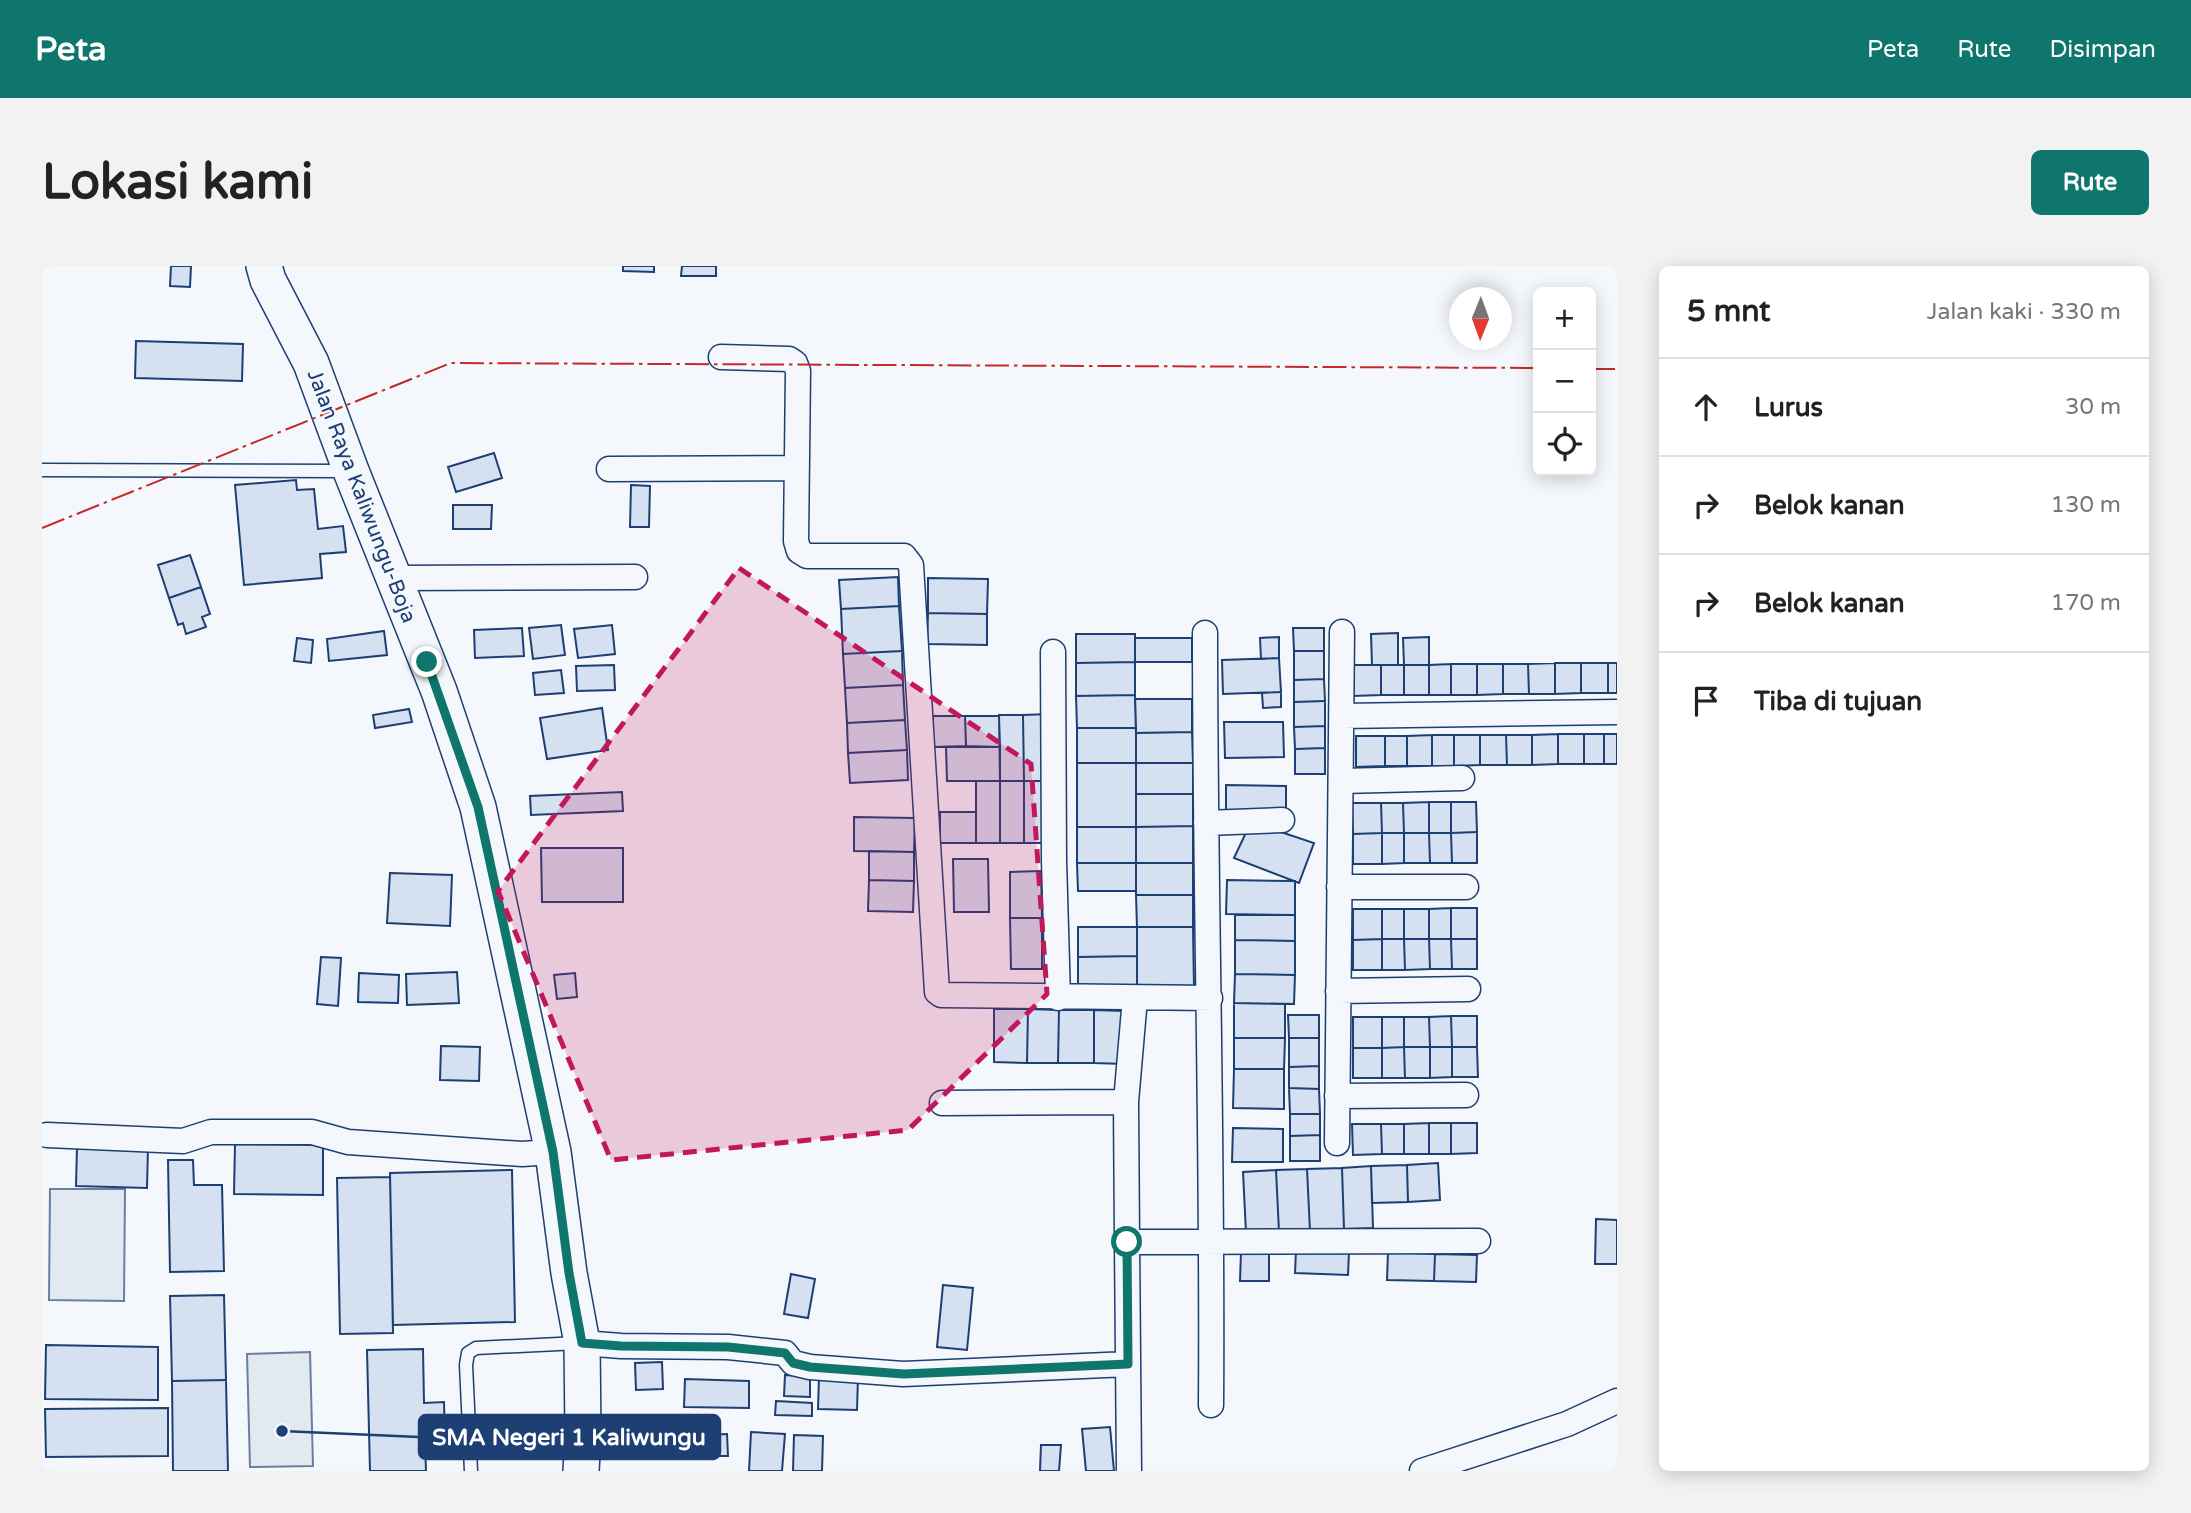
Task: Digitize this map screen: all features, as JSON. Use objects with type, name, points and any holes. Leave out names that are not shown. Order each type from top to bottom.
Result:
[{"type":"main road","name":"Jalan Raya Kaliwungu-Boja","points":[[264,266],[268,280],[312,363],[351,471],[439,691],[478,807],[553,1152],[569,1273],[582,1343],[583,1435],[580,1471]]},
{"type":"street","points":[[721,357],[789,359],[796,363],[796,541],[799,551],[807,556],[904,556],[911,565],[937,992],[941,995],[1058,998],[1210,998]]},
{"type":"street","points":[[609,469],[796,468]]},
{"type":"street","points":[[393,578],[635,577]]},
{"type":"street","points":[[1337,1143],[1342,632]]},
{"type":"street","points":[[1205,633],[1213,1241],[1212,1405]]},
{"type":"street","points":[[1053,652],[1058,998]]},
{"type":"street","points":[[1342,716],[1617,712]]},
{"type":"street","points":[[1341,781],[1462,778]]},
{"type":"street","points":[[1206,823],[1282,820]]},
{"type":"street","points":[[1339,887],[1466,887]]},
{"type":"street","points":[[1338,991],[1468,989]]},
{"type":"street","points":[[1129,1471],[1126,1102],[1135,998]]},
{"type":"street","points":[[1337,1096],[1466,1095]]},
{"type":"street","points":[[942,1103],[1126,1102]]},
{"type":"street","points":[[47,1135],[183,1141],[211,1132],[312,1132],[348,1142],[522,1154],[553,1152]]},
{"type":"street","points":[[1127,1242],[1478,1241]]},
{"type":"street","points":[[582,1343],[728,1347],[785,1353],[793,1363],[810,1367],[904,1374],[1128,1364]]},
{"type":"street","points":[[1422,1471],[1567,1424],[1617,1401]]},
{"type":"lane","points":[[42,470],[351,471]]},
{"type":"lane","points":[[471,1471],[466,1365],[468,1353],[476,1348],[582,1343]]},
{"type":"highlighted area","points":[[739,568],[1031,764],[1047,994],[908,1130],[611,1160],[498,891]]},
{"type":"shaded area","points":[[50,1189],[125,1189],[124,1301],[49,1300]]},
{"type":"shaded area","points":[[310,1352],[313,1466],[250,1467],[247,1354]]},
{"type":"building","points":[[171,266],[191,266],[190,287],[170,286]]},
{"type":"building","points":[[623,266],[654,266],[654,272],[623,271]]},
{"type":"building","points":[[682,266],[716,266],[716,276],[681,276]]},
{"type":"building","points":[[136,341],[243,344],[242,381],[135,378]]},
{"type":"building","points":[[494,453],[502,478],[456,492],[448,467]]},
{"type":"building","points":[[296,480],[297,490],[314,489],[318,529],[343,526],[346,552],[320,554],[322,578],[244,585],[235,485]]},
{"type":"building","points":[[631,485],[650,486],[649,527],[630,527]]},
{"type":"building","points":[[453,505],[492,505],[491,529],[453,529]]},
{"type":"building","points":[[190,555],[201,587],[169,598],[158,565]]},
{"type":"building","points":[[898,577],[899,606],[841,609],[839,580]]},
{"type":"building","points":[[928,578],[988,579],[987,614],[928,613]]},
{"type":"building","points":[[201,587],[210,614],[202,617],[206,627],[186,634],[183,623],[178,625],[169,598]]},
{"type":"building","points":[[899,606],[902,651],[843,654],[841,609]]},
{"type":"building","points":[[928,613],[987,614],[987,645],[927,644]]},
{"type":"building","points":[[561,625],[565,655],[533,659],[529,628]]},
{"type":"building","points":[[612,625],[615,654],[578,658],[574,629]]},
{"type":"building","points":[[522,628],[524,656],[475,658],[474,630]]},
{"type":"building","points":[[1293,628],[1324,628],[1324,651],[1294,651]]},
{"type":"building","points":[[384,631],[387,655],[329,661],[327,639]]},
{"type":"building","points":[[1398,633],[1398,665],[1372,665],[1371,634]]},
{"type":"building","points":[[1076,634],[1135,634],[1135,662],[1076,663]]},
{"type":"building","points":[[1279,637],[1279,658],[1261,659],[1260,638]]},
{"type":"building","points":[[1429,637],[1429,665],[1404,665],[1403,638]]},
{"type":"building","points":[[297,638],[313,640],[311,663],[294,661]]},
{"type":"building","points":[[1135,638],[1192,638],[1192,662],[1135,662]]},
{"type":"building","points":[[902,651],[903,685],[845,688],[843,654]]},
{"type":"building","points":[[1294,651],[1324,651],[1324,679],[1294,680]]},
{"type":"building","points":[[1279,658],[1281,692],[1223,694],[1222,660]]},
{"type":"building","points":[[1135,662],[1135,695],[1076,696],[1076,663]]},
{"type":"building","points":[[1555,663],[1555,694],[1529,694],[1528,664]]},
{"type":"building","points":[[1555,663],[1581,663],[1581,693],[1555,694]]},
{"type":"building","points":[[1581,663],[1608,663],[1608,693],[1581,693]]},
{"type":"building","points":[[1608,663],[1617,663],[1617,693],[1608,693]]},
{"type":"building","points":[[1451,664],[1451,695],[1429,695],[1429,665]]},
{"type":"building","points":[[1451,664],[1477,664],[1477,695],[1451,695]]},
{"type":"building","points":[[1477,664],[1503,664],[1503,694],[1477,695]]},
{"type":"building","points":[[1503,664],[1528,664],[1529,694],[1503,694]]},
{"type":"building","points":[[614,665],[615,690],[577,691],[576,666]]},
{"type":"building","points":[[1352,665],[1381,665],[1381,695],[1353,696]]},
{"type":"building","points":[[1381,665],[1404,665],[1404,695],[1381,695]]},
{"type":"building","points":[[1404,665],[1429,665],[1429,695],[1404,695]]},
{"type":"building","points":[[561,670],[564,693],[535,695],[533,673]]},
{"type":"building","points":[[1324,679],[1325,701],[1294,702],[1294,680]]},
{"type":"building","points":[[903,685],[905,720],[847,723],[845,688]]},
{"type":"building","points":[[1281,692],[1281,707],[1263,708],[1262,693]]},
{"type":"building","points":[[1135,695],[1136,728],[1077,728],[1076,696]]},
{"type":"building","points":[[1135,699],[1192,699],[1192,732],[1136,733]]},
{"type":"building","points":[[1325,701],[1325,726],[1294,727],[1294,702]]},
{"type":"building","points":[[602,708],[608,750],[547,759],[540,718]]},
{"type":"building","points":[[409,709],[412,722],[375,728],[373,715]]},
{"type":"building","points":[[1049,714],[1049,781],[1024,781],[1023,715]]},
{"type":"building","points":[[999,715],[1023,715],[1024,781],[1000,781]]},
{"type":"building","points":[[933,716],[965,716],[966,746],[933,747]]},
{"type":"building","points":[[965,716],[999,716],[1000,747],[966,746]]},
{"type":"building","points":[[905,720],[907,750],[848,753],[847,723]]},
{"type":"building","points":[[1224,722],[1283,722],[1284,757],[1225,758]]},
{"type":"building","points":[[1325,726],[1325,748],[1295,749],[1294,727]]},
{"type":"building","points":[[1077,728],[1136,728],[1136,763],[1077,763]]},
{"type":"building","points":[[1192,732],[1193,763],[1136,763],[1136,733]]},
{"type":"building","points":[[1558,734],[1558,764],[1532,765],[1532,735]]},
{"type":"building","points":[[1558,734],[1584,734],[1584,764],[1558,764]]},
{"type":"building","points":[[1584,734],[1604,734],[1604,764],[1584,764]]},
{"type":"building","points":[[1604,734],[1617,734],[1617,764],[1604,764]]},
{"type":"building","points":[[1432,735],[1454,735],[1454,766],[1432,766]]},
{"type":"building","points":[[1432,735],[1432,766],[1407,766],[1407,736]]},
{"type":"building","points":[[1454,735],[1480,735],[1480,765],[1454,766]]},
{"type":"building","points":[[1480,735],[1506,735],[1507,765],[1480,765]]},
{"type":"building","points":[[1506,735],[1532,735],[1532,765],[1507,765]]},
{"type":"building","points":[[1356,736],[1385,736],[1385,766],[1356,767]]},
{"type":"building","points":[[1385,736],[1407,736],[1407,766],[1385,766]]},
{"type":"building","points":[[946,747],[1000,747],[1000,781],[947,781]]},
{"type":"building","points":[[1325,748],[1325,774],[1295,774],[1295,749]]},
{"type":"building","points":[[907,750],[908,780],[850,783],[848,753]]},
{"type":"building","points":[[1077,763],[1136,763],[1136,827],[1077,827]]},
{"type":"building","points":[[1136,763],[1193,763],[1193,794],[1136,794]]},
{"type":"building","points":[[976,781],[1000,781],[1000,843],[976,843]]},
{"type":"building","points":[[1000,781],[1024,781],[1024,843],[1000,843]]},
{"type":"building","points":[[1024,781],[1049,781],[1049,843],[1024,843]]},
{"type":"building","points":[[1226,785],[1286,786],[1286,816],[1226,816]]},
{"type":"building","points":[[622,792],[623,811],[531,815],[530,796]]},
{"type":"building","points":[[1136,794],[1193,794],[1193,826],[1136,827]]},
{"type":"building","points":[[1429,802],[1451,802],[1451,833],[1429,833]]},
{"type":"building","points":[[1429,802],[1429,833],[1404,833],[1403,803]]},
{"type":"building","points":[[1451,802],[1476,802],[1477,832],[1451,833]]},
{"type":"building","points":[[1352,803],[1381,803],[1382,833],[1353,834]]},
{"type":"building","points":[[1381,803],[1403,803],[1404,833],[1382,833]]},
{"type":"building","points":[[940,812],[976,812],[976,843],[940,843]]},
{"type":"building","points":[[854,817],[915,818],[914,852],[854,851]]},
{"type":"building","points":[[1251,822],[1314,843],[1299,883],[1234,858]]},
{"type":"building","points":[[1193,826],[1193,863],[1136,863],[1136,827]]},
{"type":"building","points":[[1077,827],[1136,827],[1136,863],[1077,863]]},
{"type":"building","points":[[1477,832],[1477,863],[1452,863],[1451,833]]},
{"type":"building","points":[[1382,833],[1382,864],[1353,864],[1353,834]]},
{"type":"building","points":[[1382,833],[1404,833],[1404,863],[1382,864]]},
{"type":"building","points":[[1404,833],[1429,833],[1430,863],[1404,863]]},
{"type":"building","points":[[1429,833],[1451,833],[1452,863],[1430,863]]},
{"type":"building","points":[[541,848],[623,848],[623,902],[542,902]]},
{"type":"building","points":[[869,851],[914,852],[914,881],[869,880]]},
{"type":"building","points":[[953,859],[988,859],[989,912],[954,912]]},
{"type":"building","points":[[1077,863],[1136,863],[1136,891],[1078,891]]},
{"type":"building","points":[[1136,863],[1193,863],[1193,895],[1136,895]]},
{"type":"building","points":[[1041,871],[1042,918],[1010,918],[1010,872]]},
{"type":"building","points":[[390,873],[452,875],[450,926],[387,923]]},
{"type":"building","points":[[869,880],[914,881],[913,912],[868,911]]},
{"type":"building","points":[[1227,880],[1295,881],[1295,915],[1226,914]]},
{"type":"building","points":[[1136,895],[1193,895],[1193,927],[1137,927]]},
{"type":"building","points":[[1451,908],[1451,939],[1429,939],[1429,909]]},
{"type":"building","points":[[1451,908],[1477,908],[1477,939],[1451,939]]},
{"type":"building","points":[[1353,909],[1382,909],[1382,939],[1353,940]]},
{"type":"building","points":[[1382,909],[1404,909],[1404,939],[1382,939]]},
{"type":"building","points":[[1404,909],[1429,909],[1429,939],[1404,939]]},
{"type":"building","points":[[1235,915],[1295,915],[1295,941],[1235,940]]},
{"type":"building","points":[[1010,918],[1042,918],[1042,969],[1011,969]]},
{"type":"building","points":[[1078,927],[1137,927],[1137,956],[1078,957]]},
{"type":"building","points":[[1137,927],[1193,927],[1194,988],[1137,988]]},
{"type":"building","points":[[1382,939],[1404,939],[1405,970],[1382,970]]},
{"type":"building","points":[[1382,939],[1382,970],[1353,970],[1353,940]]},
{"type":"building","points":[[1404,939],[1429,939],[1430,969],[1405,970]]},
{"type":"building","points":[[1429,939],[1451,939],[1452,969],[1430,969]]},
{"type":"building","points":[[1451,939],[1477,939],[1477,969],[1452,969]]},
{"type":"building","points":[[1235,940],[1295,941],[1295,975],[1235,974]]},
{"type":"building","points":[[1137,956],[1137,988],[1078,989],[1078,957]]},
{"type":"building","points":[[321,957],[341,958],[338,1006],[317,1004]]},
{"type":"building","points":[[457,972],[459,1003],[407,1005],[406,974]]},
{"type":"building","points":[[359,973],[399,975],[398,1003],[358,1002]]},
{"type":"building","points":[[575,973],[577,997],[557,999],[554,975]]},
{"type":"building","points":[[1235,974],[1295,975],[1294,1004],[1234,1003]]},
{"type":"building","points":[[1234,1003],[1285,1004],[1285,1038],[1234,1038]]},
{"type":"building","points":[[994,1009],[1028,1009],[1027,1063],[994,1062]]},
{"type":"building","points":[[1028,1009],[1059,1010],[1058,1063],[1027,1063]]},
{"type":"building","points":[[1059,1010],[1094,1010],[1094,1063],[1058,1063]]},
{"type":"building","points":[[1094,1010],[1125,1011],[1124,1064],[1094,1063]]},
{"type":"building","points":[[1288,1015],[1319,1015],[1319,1038],[1289,1038]]},
{"type":"building","points":[[1451,1016],[1452,1047],[1430,1047],[1429,1017]]},
{"type":"building","points":[[1451,1016],[1477,1016],[1477,1047],[1452,1047]]},
{"type":"building","points":[[1353,1017],[1382,1017],[1382,1048],[1353,1048]]},
{"type":"building","points":[[1382,1017],[1404,1017],[1404,1047],[1382,1048]]},
{"type":"building","points":[[1404,1017],[1429,1017],[1430,1047],[1404,1047]]},
{"type":"building","points":[[1234,1038],[1285,1038],[1284,1069],[1234,1069]]},
{"type":"building","points":[[1289,1038],[1319,1038],[1319,1066],[1289,1067]]},
{"type":"building","points":[[441,1046],[480,1047],[479,1081],[440,1080]]},
{"type":"building","points":[[1404,1047],[1430,1047],[1430,1078],[1405,1078]]},
{"type":"building","points":[[1404,1047],[1405,1078],[1382,1078],[1382,1048]]},
{"type":"building","points":[[1430,1047],[1452,1047],[1452,1077],[1430,1078]]},
{"type":"building","points":[[1452,1047],[1477,1047],[1478,1077],[1452,1077]]},
{"type":"building","points":[[1353,1048],[1382,1048],[1382,1078],[1353,1078]]},
{"type":"building","points":[[1319,1066],[1319,1089],[1289,1088],[1289,1067]]},
{"type":"building","points":[[1234,1069],[1284,1069],[1284,1109],[1233,1108]]},
{"type":"building","points":[[1289,1088],[1319,1089],[1320,1114],[1290,1114]]},
{"type":"building","points":[[1290,1114],[1320,1114],[1320,1135],[1290,1136]]},
{"type":"building","points":[[1429,1123],[1429,1154],[1404,1154],[1404,1124]]},
{"type":"building","points":[[1429,1123],[1451,1123],[1451,1154],[1429,1154]]},
{"type":"building","points":[[1451,1123],[1477,1123],[1477,1153],[1451,1154]]},
{"type":"building","points":[[1352,1124],[1381,1124],[1382,1154],[1353,1155]]},
{"type":"building","points":[[1381,1124],[1404,1124],[1404,1154],[1382,1154]]},
{"type":"building","points":[[1233,1128],[1283,1129],[1283,1162],[1232,1162]]},
{"type":"building","points":[[1320,1135],[1320,1161],[1290,1161],[1290,1136]]},
{"type":"building","points":[[235,1144],[323,1145],[323,1195],[234,1194]]},
{"type":"building","points":[[77,1146],[148,1147],[147,1188],[76,1186]]},
{"type":"building","points":[[168,1160],[193,1160],[194,1185],[222,1185],[224,1271],[170,1272]]},
{"type":"building","points":[[1438,1163],[1440,1200],[1408,1202],[1407,1165]]},
{"type":"building","points":[[1407,1165],[1408,1202],[1372,1203],[1371,1166]]},
{"type":"building","points":[[1371,1166],[1373,1228],[1344,1229],[1342,1168]]},
{"type":"building","points":[[1342,1168],[1344,1229],[1310,1231],[1307,1169]]},
{"type":"building","points":[[1307,1169],[1310,1231],[1279,1232],[1276,1170]]},
{"type":"building","points":[[512,1170],[515,1322],[393,1325],[390,1173]]},
{"type":"building","points":[[1276,1170],[1279,1232],[1246,1233],[1243,1172]]},
{"type":"building","points":[[390,1177],[393,1333],[340,1334],[337,1178]]},
{"type":"building","points":[[1596,1219],[1617,1220],[1617,1264],[1595,1264]]},
{"type":"building","points":[[1296,1250],[1349,1252],[1348,1275],[1295,1273]]},
{"type":"building","points":[[1241,1252],[1269,1253],[1269,1281],[1240,1281]]},
{"type":"building","points":[[1388,1252],[1435,1254],[1434,1281],[1387,1280]]},
{"type":"building","points":[[1435,1254],[1477,1255],[1476,1282],[1434,1281]]},
{"type":"building","points":[[791,1274],[815,1279],[808,1318],[784,1314]]},
{"type":"building","points":[[943,1285],[973,1288],[967,1350],[937,1347]]},
{"type":"building","points":[[224,1295],[226,1380],[172,1381],[170,1296]]},
{"type":"building","points":[[46,1345],[158,1347],[158,1400],[45,1399]]},
{"type":"building","points":[[423,1349],[424,1403],[444,1402],[445,1443],[425,1443],[426,1471],[370,1471],[367,1350]]},
{"type":"building","points":[[662,1362],[663,1389],[636,1390],[635,1363]]},
{"type":"building","points":[[785,1375],[810,1376],[810,1397],[784,1396]]},
{"type":"building","points":[[819,1376],[858,1377],[857,1410],[818,1409]]},
{"type":"building","points":[[685,1379],[749,1381],[749,1408],[684,1407]]},
{"type":"building","points":[[226,1380],[228,1471],[173,1471],[172,1381]]},
{"type":"building","points":[[776,1401],[812,1403],[812,1416],[775,1415]]},
{"type":"building","points":[[168,1408],[168,1456],[46,1457],[45,1409]]},
{"type":"building","points":[[1110,1427],[1114,1471],[1086,1471],[1082,1429]]},
{"type":"building","points":[[751,1432],[785,1434],[782,1471],[749,1471]]},
{"type":"building","points":[[727,1434],[728,1456],[696,1456],[695,1435]]},
{"type":"building","points":[[794,1435],[823,1436],[822,1471],[793,1471]]},
{"type":"building","points":[[1041,1445],[1061,1445],[1059,1471],[1040,1471]]},
{"type":"power","points":[[42,528],[451,363],[1533,368]]},
{"type":"power","points":[[1596,369],[1617,369]]},
{"type":"place","name":"SMA Negeri 1 Kaliwungu","points":[[282,1431]]},
{"type":"route","points":[[427,662],[478,807],[553,1152],[569,1273],[582,1343],[728,1347],[788,1353],[793,1363],[810,1367],[904,1374],[1128,1364],[1127,1242]]}]
